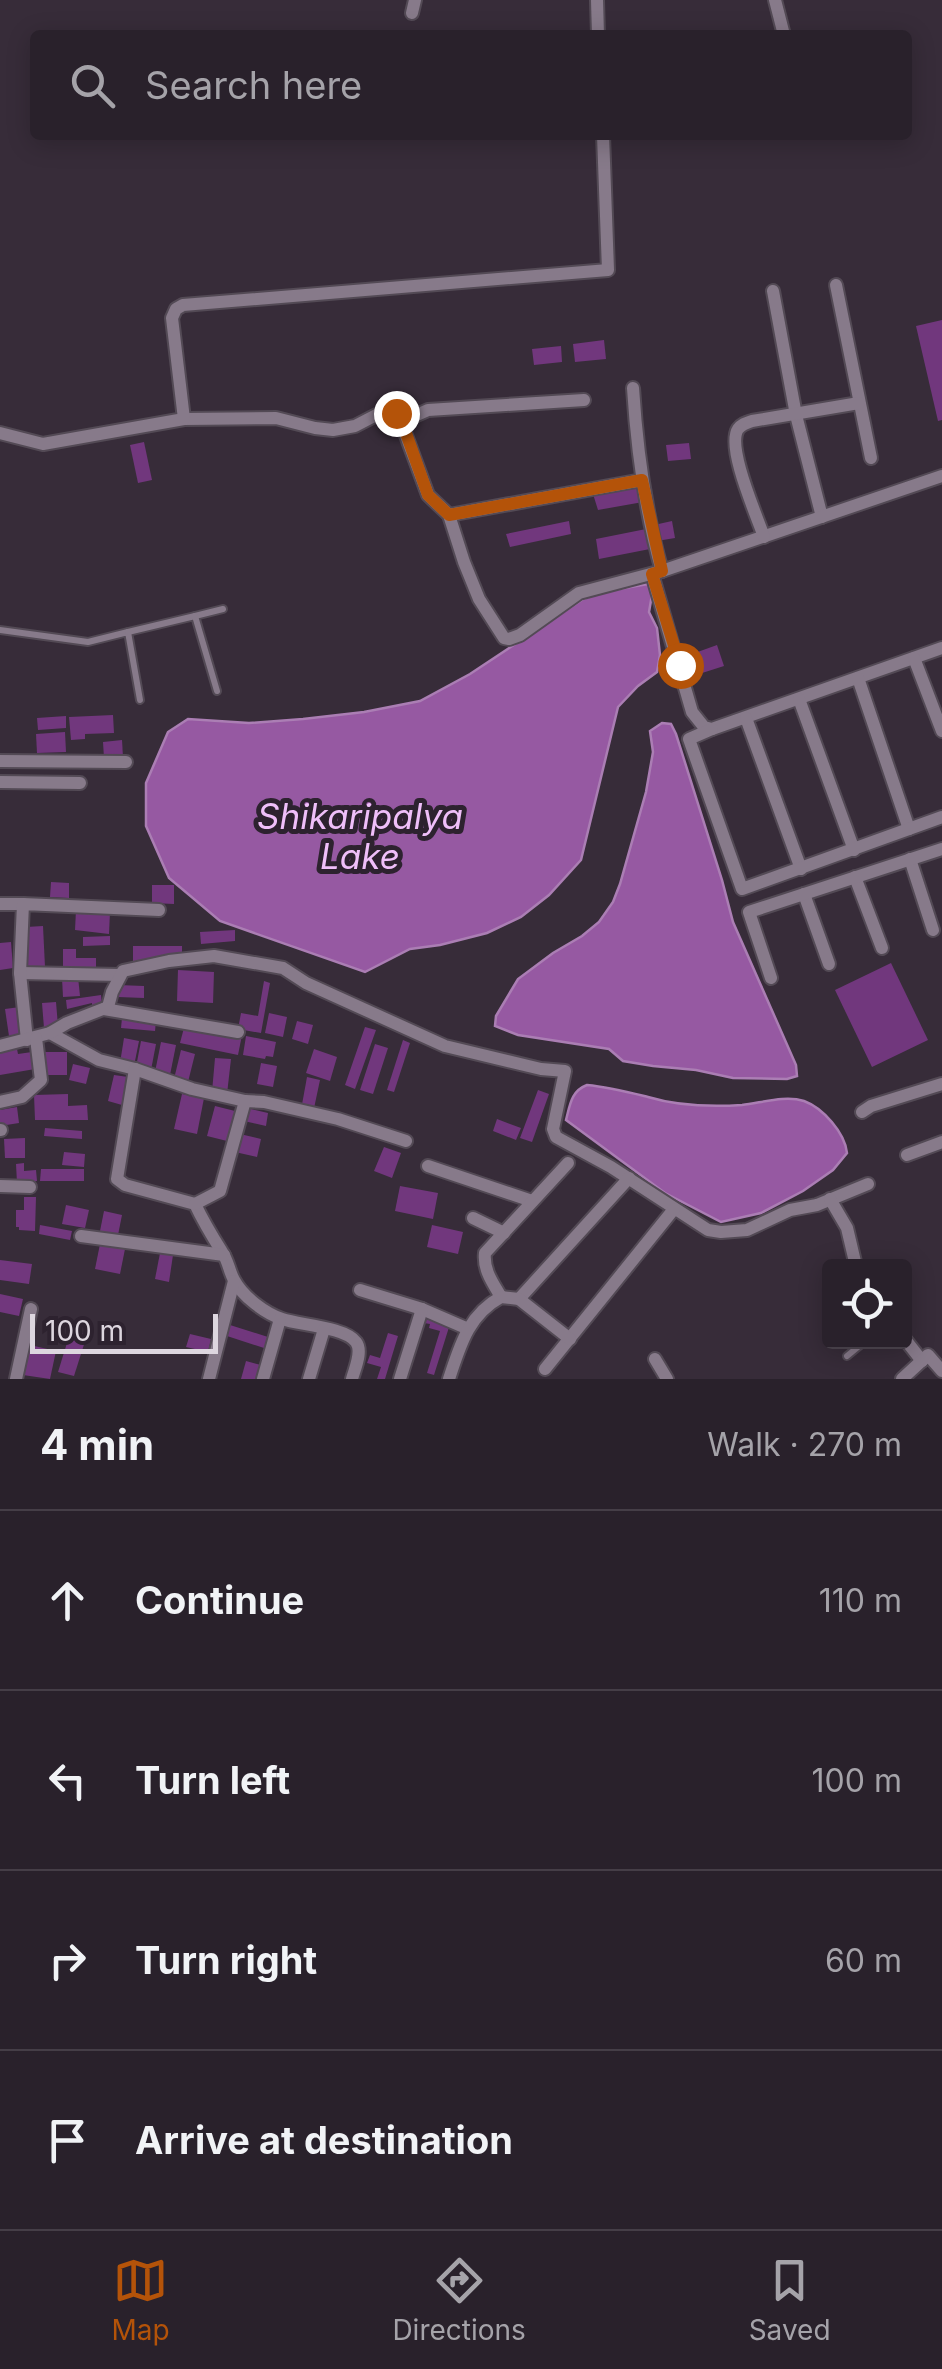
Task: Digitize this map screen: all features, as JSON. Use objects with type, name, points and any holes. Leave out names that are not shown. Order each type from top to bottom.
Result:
[{"type":"street","points":[[596,0],[598,30]]},
{"type":"street","points":[[774,0],[783,30]]},
{"type":"street","points":[[184,419],[172,318],[182,305],[608,270],[602,140]]},
{"type":"street","points":[[836,285],[871,458]]},
{"type":"street","points":[[773,291],[796,415],[822,517]]},
{"type":"street","points":[[633,388],[636,442],[657,573],[692,712],[704,727],[712,730]]},
{"type":"street","points":[[402,422],[428,410],[584,400]]},
{"type":"street","points":[[764,538],[736,454],[737,430],[752,421],[859,403]]},
{"type":"street","points":[[0,433],[43,444],[184,419],[276,418],[334,430],[392,411],[402,422],[428,495],[449,515],[479,599],[500,635],[508,640],[579,593],[657,573],[942,476]]},
{"type":"street","points":[[449,515],[642,480]]},
{"type":"street","points":[[772,978],[689,739],[942,648]]},
{"type":"street","points":[[914,658],[942,731]]},
{"type":"street","points":[[858,678],[909,830]]},
{"type":"street","points":[[798,699],[854,850]]},
{"type":"street","points":[[746,718],[801,869]]},
{"type":"street","points":[[0,761],[126,762]]},
{"type":"street","points":[[0,782],[80,782]]},
{"type":"street","points":[[742,889],[942,817]]},
{"type":"street","points":[[749,912],[942,849]]},
{"type":"street","points":[[910,859],[933,930]]},
{"type":"street","points":[[855,878],[882,948]]},
{"type":"street","points":[[804,894],[830,964]]},
{"type":"street","points":[[0,904],[158,910]]},
{"type":"street","points":[[0,1102],[22,1097],[41,1080],[38,1037],[20,972],[22,904]]},
{"type":"street","points":[[0,1046],[38,1037],[108,1007],[123,971],[214,956],[283,968],[306,983],[445,1046],[566,1072],[554,1129],[556,1137],[629,1178],[708,1230],[747,1230],[790,1210],[818,1205],[868,1184]]},
{"type":"street","points":[[20,972],[120,975]]},
{"type":"street","points":[[104,1009],[238,1032]]},
{"type":"street","points":[[38,1037],[192,1089],[245,1102],[264,1102],[406,1141]]},
{"type":"street","points":[[135,1069],[116,1179],[125,1185],[195,1204],[220,1191],[245,1102]]},
{"type":"street","points":[[862,1112],[942,1084]]},
{"type":"street","points":[[907,1155],[942,1142]]},
{"type":"street","points":[[501,1297],[488,1275],[485,1253],[568,1163]]},
{"type":"street","points":[[428,1166],[532,1201]]},
{"type":"street","points":[[518,1299],[629,1178]]},
{"type":"street","points":[[0,1186],[30,1187]]},
{"type":"street","points":[[830,1198],[847,1228],[854,1259]]},
{"type":"street","points":[[195,1204],[234,1280],[259,1306],[280,1319],[324,1329],[352,1338],[358,1344],[352,1379]]},
{"type":"street","points":[[545,1369],[674,1209]]},
{"type":"street","points":[[473,1218],[504,1233]]},
{"type":"street","points":[[81,1236],[224,1255]]},
{"type":"street","points":[[208,1379],[234,1280]]},
{"type":"street","points":[[360,1290],[422,1309],[466,1328]]},
{"type":"street","points":[[449,1379],[466,1328],[501,1297],[518,1299],[570,1338]]},
{"type":"street","points":[[16,1379],[31,1309]]},
{"type":"street","points":[[400,1379],[422,1309]]},
{"type":"street","points":[[263,1379],[280,1319]]},
{"type":"street","points":[[310,1379],[324,1329]]},
{"type":"street","points":[[912,1348],[922,1361]]},
{"type":"street","points":[[902,1379],[928,1355],[942,1371]]},
{"type":"street","points":[[655,1359],[667,1379]]},
{"type":"lane","points":[[0,630],[88,642],[222,609]]},
{"type":"lane","points":[[195,616],[217,691]]},
{"type":"lane","points":[[128,632],[140,700]]},
{"type":"lane","points":[[847,1356],[856,1349]]},
{"type":"water","name":"Shikaripalya Lake","points":[[654,583],[649,612],[657,628],[657,672],[618,707],[581,860],[549,895],[521,917],[487,933],[410,949],[365,972],[220,921],[169,878],[146,826],[146,783],[168,732],[188,719],[249,723],[303,719],[420,701],[470,674],[583,599]]},
{"type":"water","points":[[662,723],[671,724],[676,734],[733,922],[796,1065],[797,1076],[733,1078],[653,1066],[623,1061],[609,1049],[518,1035],[495,1026],[496,1016],[518,979],[582,936],[599,922],[613,902],[646,792],[653,752],[650,731]]},
{"type":"water","points":[[587,1085],[695,1105],[797,1099],[818,1109],[832,1122],[847,1153],[833,1170],[803,1191],[761,1213],[721,1222],[665,1193],[566,1120],[574,1095]]},
{"type":"building","points":[[942,320],[942,420],[938,421],[916,326]]},
{"type":"building","points":[[604,340],[606,359],[575,362],[573,344]]},
{"type":"building","points":[[561,346],[562,362],[534,365],[532,349]]},
{"type":"building","points":[[144,442],[152,480],[138,483],[130,445]]},
{"type":"building","points":[[689,443],[691,459],[668,461],[666,445]]},
{"type":"building","points":[[640,487],[643,502],[598,510],[593,494]]},
{"type":"building","points":[[569,521],[571,534],[510,547],[506,534]]},
{"type":"building","points":[[672,521],[675,538],[657,541],[654,525]]},
{"type":"building","points":[[646,529],[650,549],[599,559],[596,539]]},
{"type":"building","points":[[717,645],[724,666],[699,674],[692,654]]},
{"type":"building","points":[[113,715],[114,733],[85,734],[85,739],[71,740],[69,717]]},
{"type":"building","points":[[66,716],[66,728],[38,730],[37,718]]},
{"type":"building","points":[[65,732],[66,752],[37,753],[36,734]]},
{"type":"building","points":[[122,740],[123,757],[104,758],[103,742]]},
{"type":"building","points":[[51,882],[69,883],[69,898],[50,897]]},
{"type":"building","points":[[152,885],[174,885],[174,904],[152,903]]},
{"type":"building","points":[[76,910],[110,912],[109,934],[75,930]]},
{"type":"building","points":[[43,926],[45,967],[28,968],[26,927]]},
{"type":"building","points":[[235,930],[235,941],[201,944],[200,932]]},
{"type":"building","points":[[110,936],[110,945],[83,946],[83,937]]},
{"type":"building","points":[[11,942],[13,968],[0,970],[0,943]]},
{"type":"building","points":[[133,946],[182,946],[182,958],[133,964]]},
{"type":"building","points":[[63,949],[76,949],[76,958],[96,958],[96,968],[63,968]]},
{"type":"building","points":[[891,963],[928,1040],[872,1067],[835,990]]},
{"type":"building","points":[[178,970],[214,972],[213,1003],[177,1001]]},
{"type":"building","points":[[78,977],[80,996],[63,997],[62,978]]},
{"type":"building","points":[[264,981],[270,983],[261,1033],[238,1029],[241,1013],[258,1016]]},
{"type":"building","points":[[118,985],[144,986],[144,998],[118,997]]},
{"type":"building","points":[[101,995],[102,1004],[67,1009],[66,1000]]},
{"type":"building","points":[[56,1002],[58,1026],[44,1028],[42,1003]]},
{"type":"building","points":[[20,1007],[24,1034],[9,1036],[5,1009]]},
{"type":"building","points":[[269,1013],[287,1017],[283,1037],[265,1033]]},
{"type":"building","points":[[122,1018],[156,1021],[155,1031],[121,1028]]},
{"type":"building","points":[[297,1021],[313,1025],[308,1044],[292,1039]]},
{"type":"building","points":[[185,1024],[242,1035],[238,1055],[180,1043]]},
{"type":"building","points":[[365,1027],[376,1030],[355,1089],[345,1085]]},
{"type":"building","points":[[246,1036],[276,1042],[273,1057],[243,1055]]},
{"type":"building","points":[[124,1038],[139,1041],[134,1066],[120,1063]]},
{"type":"building","points":[[403,1040],[410,1043],[394,1092],[387,1090]]},
{"type":"building","points":[[141,1041],[156,1044],[151,1070],[136,1067]]},
{"type":"building","points":[[161,1042],[176,1045],[170,1075],[155,1072]]},
{"type":"building","points":[[375,1044],[388,1048],[373,1094],[360,1090]]},
{"type":"building","points":[[17,1049],[18,1054],[32,1052],[35,1069],[0,1075],[0,1052]]},
{"type":"building","points":[[314,1049],[337,1057],[330,1081],[306,1073]]},
{"type":"building","points":[[181,1050],[195,1054],[188,1082],[174,1079]]},
{"type":"building","points":[[44,1052],[67,1052],[67,1075],[43,1075]]},
{"type":"building","points":[[215,1058],[231,1059],[227,1094],[212,1092]]},
{"type":"building","points":[[261,1063],[277,1066],[273,1087],[257,1084]]},
{"type":"building","points":[[73,1064],[90,1068],[86,1084],[69,1080]]},
{"type":"building","points":[[114,1075],[128,1077],[122,1105],[108,1101]]},
{"type":"building","points":[[307,1077],[320,1080],[313,1113],[301,1110]]},
{"type":"building","points":[[538,1090],[549,1094],[532,1142],[520,1138]]},
{"type":"building","points":[[68,1094],[68,1106],[87,1105],[88,1120],[35,1120],[34,1095]]},
{"type":"building","points":[[182,1094],[204,1098],[197,1134],[174,1129]]},
{"type":"building","points":[[215,1106],[239,1112],[231,1142],[207,1136]]},
{"type":"building","points":[[17,1107],[19,1123],[0,1126],[0,1110]]},
{"type":"building","points":[[247,1108],[268,1113],[266,1126],[244,1121]]},
{"type":"building","points":[[497,1119],[521,1128],[516,1140],[493,1131]]},
{"type":"building","points":[[45,1128],[82,1131],[82,1139],[44,1136]]},
{"type":"building","points":[[240,1134],[261,1139],[257,1157],[235,1152]]},
{"type":"building","points":[[25,1138],[25,1158],[5,1158],[4,1139]]},
{"type":"building","points":[[384,1147],[401,1153],[392,1178],[374,1171]]},
{"type":"building","points":[[64,1152],[85,1154],[84,1167],[62,1165]]},
{"type":"building","points":[[24,1163],[24,1171],[36,1170],[37,1181],[17,1183],[16,1164]]},
{"type":"building","points":[[41,1169],[84,1169],[84,1181],[40,1181]]},
{"type":"building","points":[[400,1186],[438,1193],[433,1219],[395,1211]]},
{"type":"building","points":[[24,1197],[36,1197],[35,1231],[16,1227],[16,1210],[24,1210]]},
{"type":"building","points":[[66,1205],[89,1210],[85,1228],[62,1224]]},
{"type":"building","points":[[104,1211],[122,1215],[117,1240],[99,1236]]},
{"type":"building","points":[[40,1225],[72,1231],[70,1240],[39,1234]]},
{"type":"building","points":[[432,1225],[463,1232],[458,1254],[427,1247]]},
{"type":"building","points":[[100,1244],[125,1249],[120,1274],[95,1269]]},
{"type":"building","points":[[160,1253],[173,1255],[169,1282],[155,1279]]},
{"type":"building","points":[[0,1260],[32,1264],[29,1284],[0,1280]]},
{"type":"building","points":[[0,1294],[23,1299],[19,1316],[0,1312]]},
{"type":"building","points":[[426,1317],[450,1324],[434,1375],[427,1373],[440,1331],[424,1323]]},
{"type":"building","points":[[230,1325],[268,1337],[264,1348],[227,1336]]},
{"type":"building","points":[[71,1330],[87,1335],[74,1376],[58,1372]]},
{"type":"building","points":[[388,1333],[398,1336],[385,1379],[377,1379],[381,1367],[367,1363],[370,1355],[380,1358]]},
{"type":"building","points":[[190,1334],[211,1339],[208,1352],[186,1347]]},
{"type":"building","points":[[30,1345],[56,1351],[50,1379],[23,1375]]},
{"type":"building","points":[[246,1361],[261,1365],[257,1379],[241,1379]]},
{"type":"route","points":[[396,413],[428,495],[449,515],[642,480],[662,571],[652,574],[680,665]]}]
